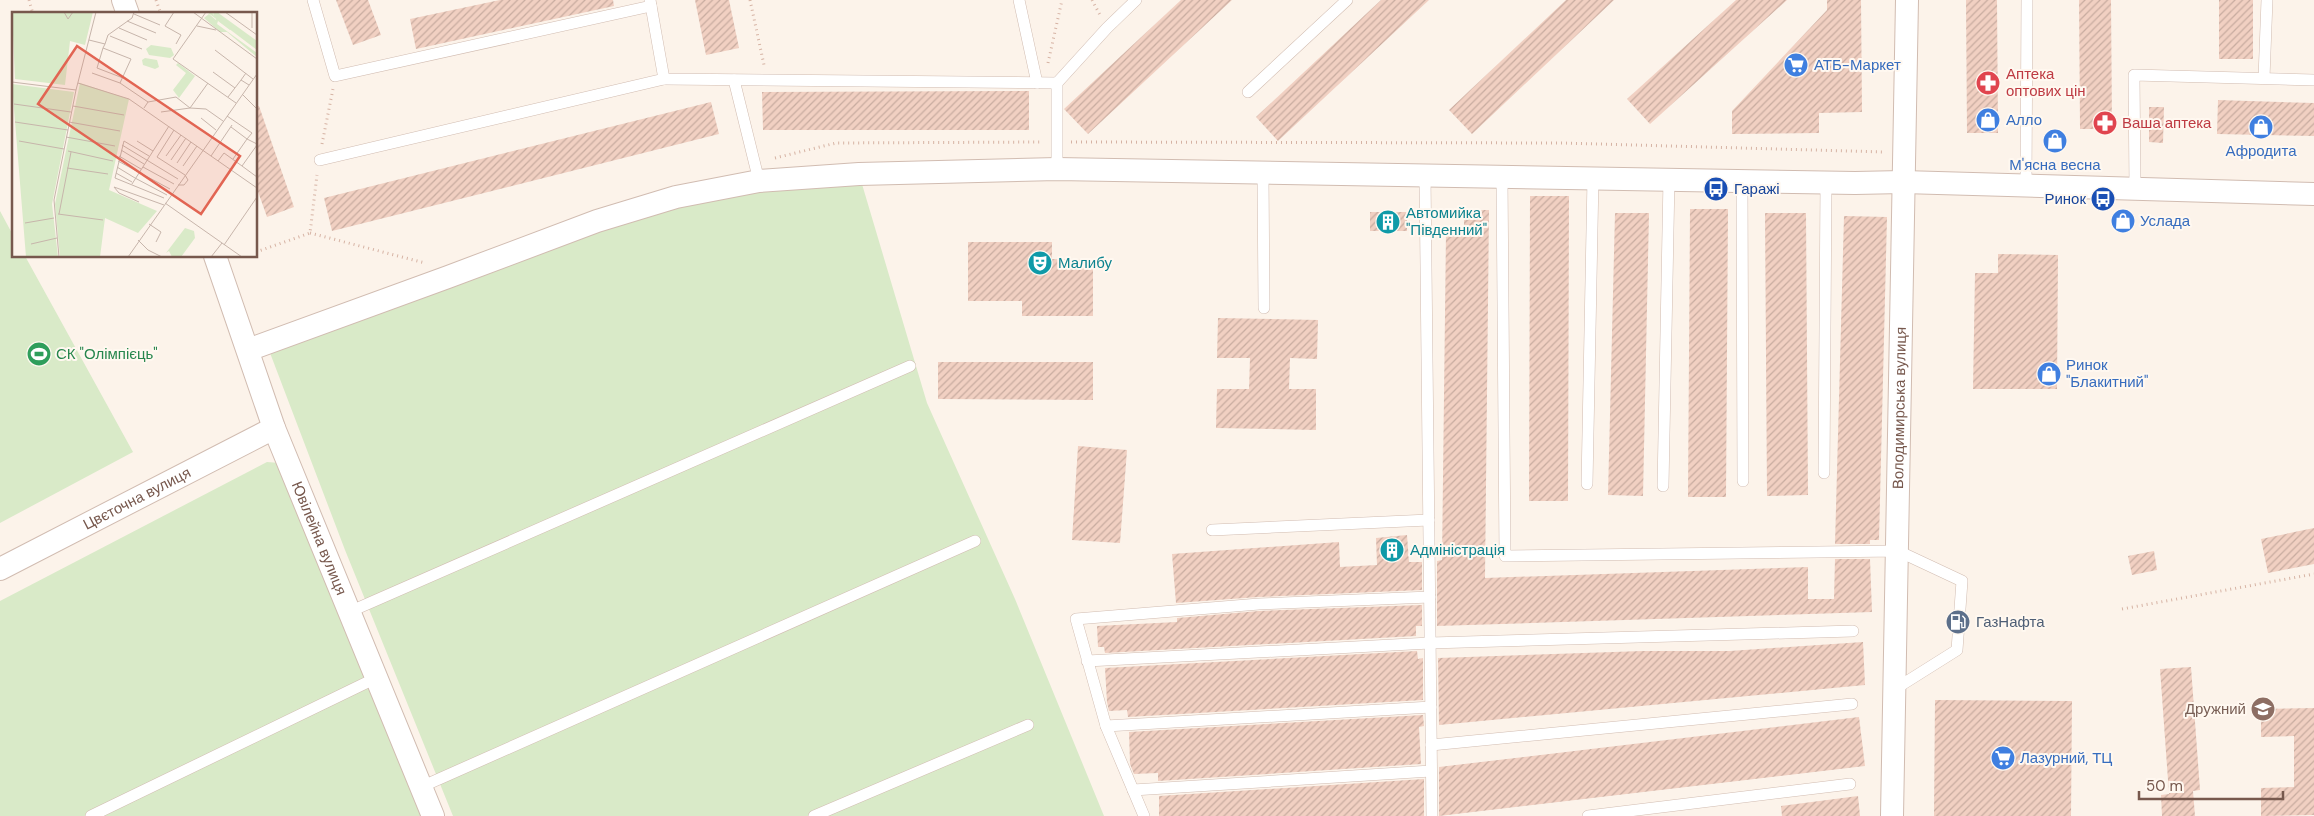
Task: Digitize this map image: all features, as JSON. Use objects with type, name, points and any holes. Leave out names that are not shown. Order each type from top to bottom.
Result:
[{"type":"street","points":[[123,0],[127,12]]},
{"type":"street","name":"Володимирська вулиця","points":[[1892,816],[1907,0]]},
{"type":"street","points":[[248,350],[448,278],[597,220],[676,197],[759,182],[859,174],[1057,169],[1263,174],[1903,182],[2314,194]]},
{"type":"street","name":"Ювілейна вулиця","points":[[216,258],[274,428],[433,816]]},
{"type":"street","name":"Цвєточна вулиця","points":[[0,569],[274,428]]},
{"type":"lane","points":[[313,0],[335,76],[650,3],[664,79]]},
{"type":"lane","points":[[1020,0],[1040,83]]},
{"type":"lane","points":[[1057,169],[1057,82],[1136,0]]},
{"type":"lane","points":[[1248,92],[1348,0]]},
{"type":"lane","points":[[2026,0],[2026,185]]},
{"type":"lane","points":[[2264,78],[2267,0]]},
{"type":"lane","points":[[2135,188],[2134,75],[2314,80]]},
{"type":"lane","points":[[320,160],[664,79],[1057,82]]},
{"type":"lane","points":[[734,80],[759,182]]},
{"type":"lane","points":[[1263,174],[1264,308]]},
{"type":"lane","points":[[1425,175],[1432,816]]},
{"type":"lane","points":[[1502,177],[1506,556],[1898,551],[1962,581],[1957,650],[1895,689]]},
{"type":"lane","points":[[1587,484],[1593,178]]},
{"type":"lane","points":[[1663,486],[1669,179]]},
{"type":"lane","points":[[1742,180],[1743,481]]},
{"type":"lane","points":[[1824,474],[1826,182]]},
{"type":"lane","points":[[349,612],[910,366]]},
{"type":"lane","points":[[1212,530],[1429,520]]},
{"type":"lane","points":[[421,787],[975,541]]},
{"type":"lane","points":[[1144,816],[1106,726],[1076,619],[1259,604],[1430,598]]},
{"type":"lane","points":[[1087,661],[1430,643],[1853,631]]},
{"type":"lane","points":[[91,816],[376,678]]},
{"type":"lane","points":[[1431,745],[1852,704]]},
{"type":"lane","points":[[1106,726],[1431,707]]},
{"type":"lane","points":[[814,816],[1028,725]]},
{"type":"lane","points":[[1133,790],[1431,771]]},
{"type":"lane","points":[[1588,816],[1850,784]]},
{"type":"path","points":[[156,0],[160,12]]},
{"type":"path","points":[[750,0],[768,80]]},
{"type":"path","points":[[1040,83],[1062,0]]},
{"type":"path","points":[[258,251],[310,233],[320,160],[335,76]]},
{"type":"path","points":[[2122,609],[2314,574]]},
{"type":"green space","points":[[859,174],[927,403],[1015,599],[1104,816],[453,816],[345,550],[267,345],[597,221]]},
{"type":"green space","name":"СК \"Олімпієць\"","points":[[0,211],[12,233],[12,258],[26,258],[133,452],[0,523]]},
{"type":"green space","points":[[267,462],[280,463],[421,816],[0,816],[0,601]]},
{"type":"building","points":[[336,0],[368,0],[381,35],[353,45]]},
{"type":"building","points":[[500,0],[613,0],[614,6],[416,49],[410,19]]},
{"type":"building","points":[[695,0],[729,0],[739,48],[706,55]]},
{"type":"building","points":[[1181,0],[1232,0],[1088,134],[1064,109]]},
{"type":"building","points":[[1381,0],[1429,0],[1278,141],[1256,117]]},
{"type":"building","points":[[1566,0],[1614,0],[1472,134],[1449,110]]},
{"type":"building","points":[[1736,0],[1787,0],[1650,124],[1627,99]]},
{"type":"building","points":[[1827,0],[1861,0],[1862,112],[1819,113],[1819,133],[1732,134],[1732,111],[1827,10]]},
{"type":"building","points":[[1966,0],[1997,0],[1998,133],[1967,133]]},
{"type":"building","points":[[2079,0],[2111,0],[2112,129],[2080,129]]},
{"type":"building","points":[[2219,0],[2253,0],[2253,59],[2219,59]]},
{"type":"building","points":[[1029,91],[1029,130],[763,130],[762,92]]},
{"type":"building","points":[[2218,100],[2314,103],[2314,136],[2217,134]]},
{"type":"building","points":[[711,102],[719,134],[332,231],[324,198]]},
{"type":"building","points":[[258,106],[294,207],[267,217],[258,192]]},
{"type":"building","points":[[2149,107],[2164,107],[2163,143],[2149,142]]},
{"type":"building","points":[[1530,196],[1569,196],[1568,501],[1529,501]]},
{"type":"building","points":[[1690,209],[1728,209],[1726,497],[1688,497]]},
{"type":"building","points":[[1464,210],[1489,210],[1485,578],[1808,567],[1808,599],[1834,599],[1835,559],[1870,559],[1872,612],[1437,626],[1437,561],[1442,560],[1446,232],[1464,233]]},
{"type":"building","name":"Автомийка \"Південний\"","points":[[1370,212],[1407,212],[1407,231],[1370,231]]},
{"type":"building","points":[[1615,213],[1649,213],[1643,496],[1608,495]]},
{"type":"building","points":[[1765,213],[1806,213],[1808,495],[1767,496]]},
{"type":"building","points":[[1844,216],[1887,217],[1879,540],[1870,540],[1870,544],[1835,544]]},
{"type":"building","points":[[968,242],[1052,242],[1052,259],[1093,260],[1093,316],[1022,316],[1022,301],[968,301]]},
{"type":"building","points":[[1998,254],[2058,255],[2057,389],[1973,389],[1975,273],[1998,273]]},
{"type":"building","points":[[1218,318],[1318,320],[1317,359],[1290,358],[1289,389],[1316,389],[1316,430],[1216,428],[1217,389],[1249,389],[1250,358],[1217,358]]},
{"type":"building","points":[[938,362],[1093,362],[1093,400],[938,399]]},
{"type":"building","points":[[1078,446],[1127,450],[1120,543],[1072,540]]},
{"type":"building","points":[[2314,528],[2314,564],[2268,573],[2261,539]]},
{"type":"building","points":[[1407,535],[1409,562],[1422,562],[1422,590],[1258,597],[1176,603],[1172,554],[1339,542],[1340,567],[1377,565],[1376,538]]},
{"type":"building","points":[[2154,551],[2157,570],[2132,575],[2128,556]]},
{"type":"building","points":[[1422,605],[1422,626],[1416,626],[1416,636],[1105,653],[1104,647],[1098,647],[1097,626],[1177,622],[1177,618],[1259,611]]},
{"type":"building","points":[[1863,642],[1865,685],[1439,725],[1438,658],[1643,651],[1730,651]]},
{"type":"building","points":[[1417,651],[1418,659],[1423,658],[1423,700],[1128,717],[1127,710],[1109,711],[1107,702],[1105,668]]},
{"type":"building","points":[[2191,667],[2200,790],[2193,791],[2195,816],[2162,816],[2161,795],[2169,794],[2160,669]]},
{"type":"building","name":"Лазурний, ТЦ","points":[[1935,700],[2072,701],[2071,816],[1934,816]]},
{"type":"building","points":[[2314,708],[2314,815],[2261,816],[2261,788],[2294,787],[2294,736],[2261,737],[2261,709]]},
{"type":"building","points":[[1423,715],[1424,726],[1419,727],[1421,764],[1158,781],[1158,773],[1134,774],[1130,764],[1129,732]]},
{"type":"building","points":[[1859,717],[1865,766],[1439,816],[1439,767]]},
{"type":"building","points":[[1424,779],[1424,816],[1159,816],[1159,796]]},
{"type":"building","points":[[1858,796],[1860,816],[1782,816],[1781,806]]},
{"type":"place","name":"АТБ-Маркет","points":[[1796,65]]},
{"type":"place","name":"Аптека оптових цін","points":[[1988,83]]},
{"type":"place","name":"Алло","points":[[1988,120]]},
{"type":"place","name":"Ваша аптека","points":[[2105,123]]},
{"type":"place","name":"Афродита","points":[[2261,127]]},
{"type":"place","name":"М'ясна весна","points":[[2055,141]]},
{"type":"place","name":"Гаражі","points":[[1716,189]]},
{"type":"place","name":"Ринок","points":[[2103,199]]},
{"type":"place","name":"Услада","points":[[2123,221]]},
{"type":"place","name":"Автомийка \"Південний\"","points":[[1388,222]]},
{"type":"place","name":"Малибу","points":[[1040,263]]},
{"type":"place","name":"СК \"Олімпієць\"","points":[[39,354]]},
{"type":"place","name":"Ринок \"Блакитний\"","points":[[2049,374]]},
{"type":"place","name":"Адміністрація","points":[[1392,550]]},
{"type":"place","name":"ГазНафта","points":[[1958,622]]},
{"type":"place","name":"Дружний","points":[[2263,709]]},
{"type":"place","name":"Лазурний, ТЦ","points":[[2003,758]]}]
